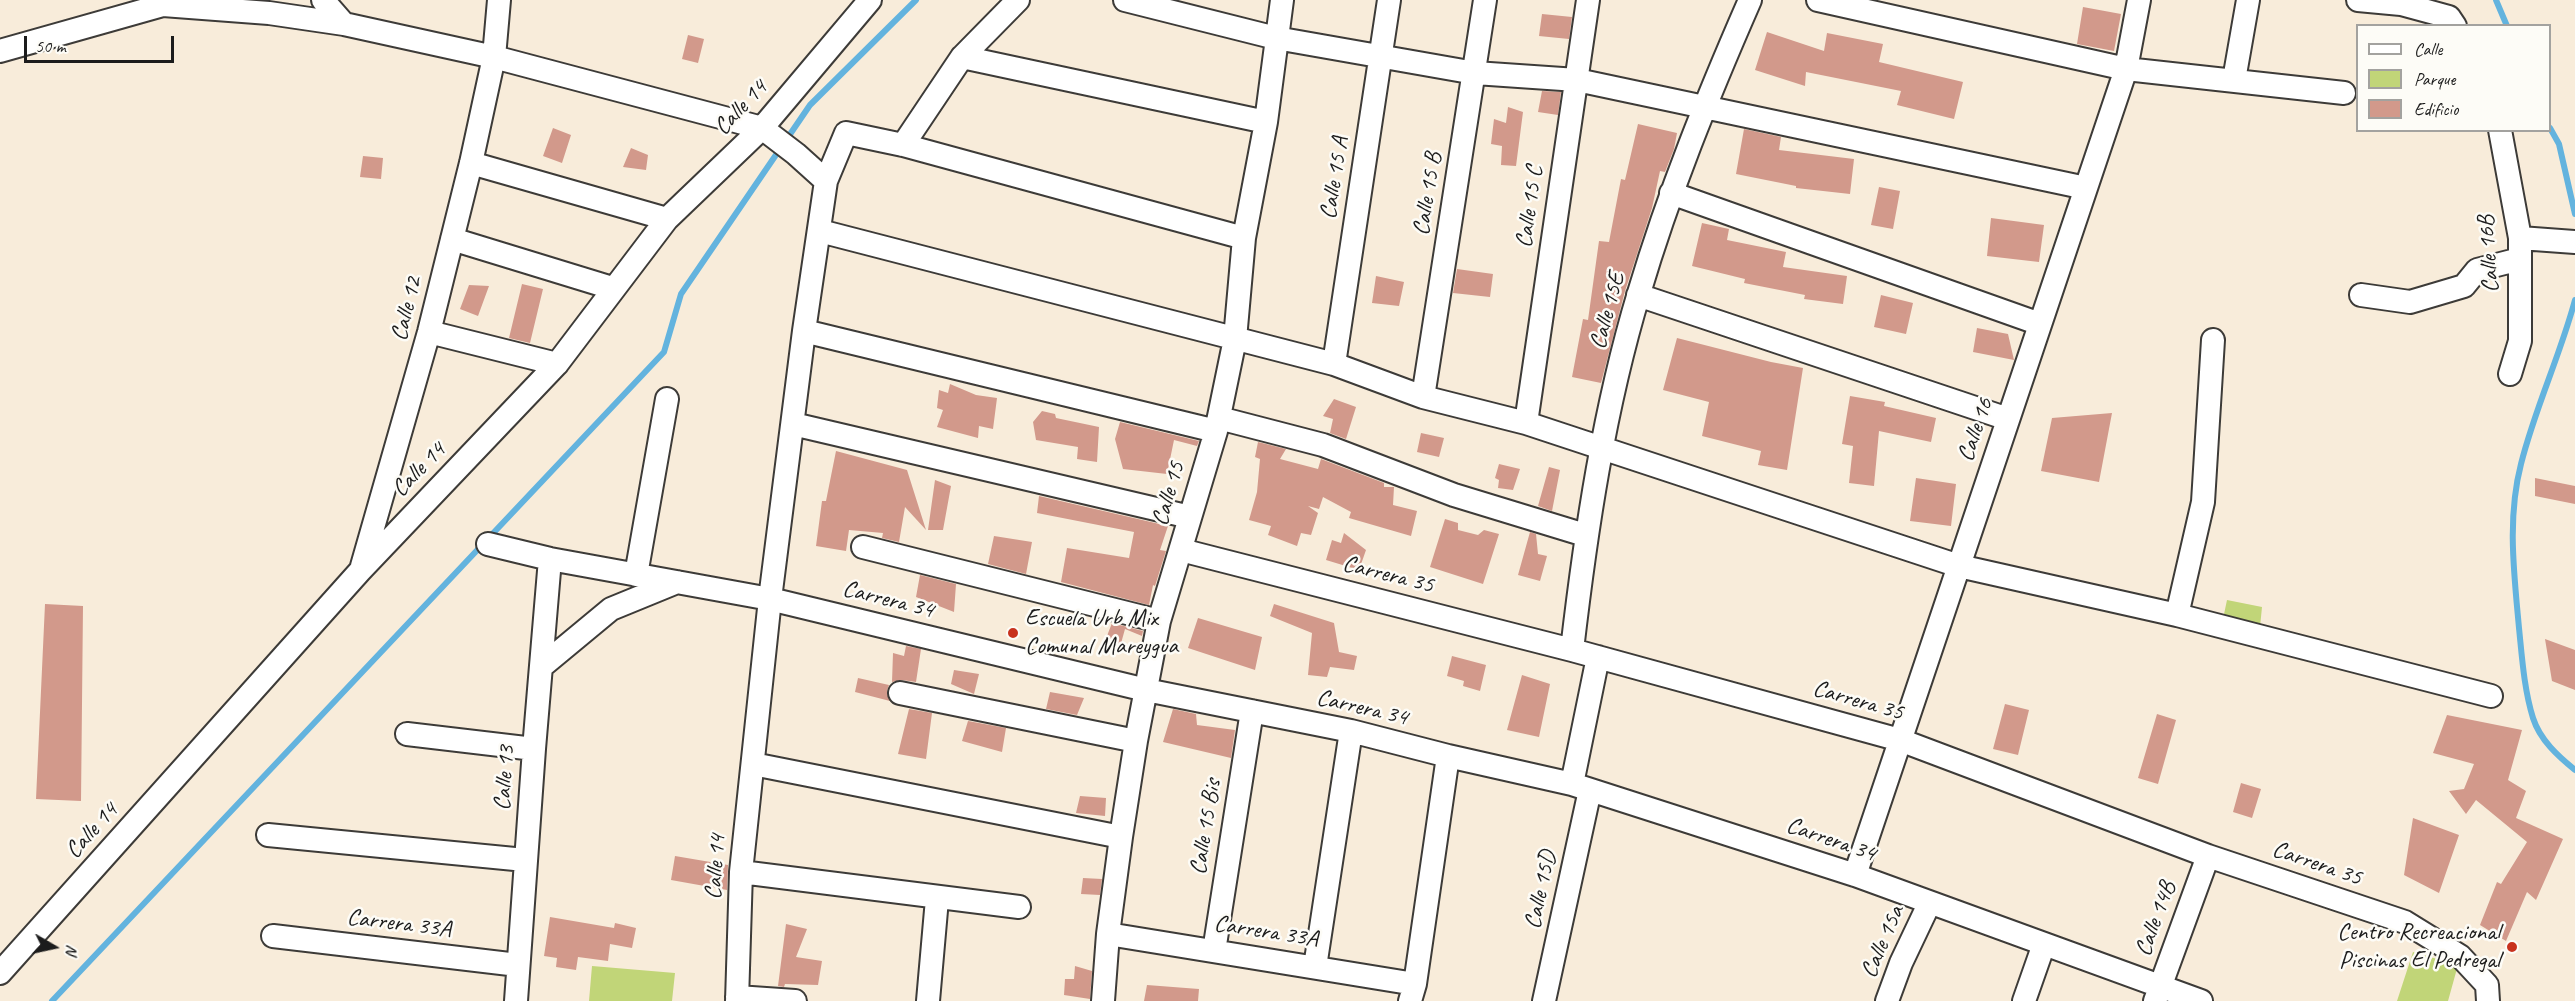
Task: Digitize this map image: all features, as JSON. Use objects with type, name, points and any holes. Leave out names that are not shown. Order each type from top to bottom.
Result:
[{"type":"street","points":[[323,0],[344,24]]},
{"type":"street","name":"Calle 12","points":[[360,571],[429,332],[471,163],[494,57],[499,0]]},
{"type":"street","name":"Calle 14","points":[[0,974],[360,571],[557,364],[612,288],[667,219],[768,131],[870,0]]},
{"type":"street","points":[[1018,0],[962,57],[903,145],[1244,238]]},
{"type":"street","points":[[1125,0],[1276,38],[1475,73],[1576,80],[2086,188]]},
{"type":"street","name":"Calle 15","points":[[1103,1001],[1108,934],[1121,837],[1136,741],[1159,621],[1217,424],[1235,339],[1244,238],[1266,122],[1282,0]]},
{"type":"street","name":"Calle 15 A","points":[[1334,364],[1389,0]]},
{"type":"street","name":"Calle 15 B","points":[[1423,397],[1485,0]]},
{"type":"street","name":"Calle 15 C","points":[[1526,423],[1588,0]]},
{"type":"street","name":"Calle 15E","points":[[1572,650],[1585,535],[1601,448],[1638,295],[1671,193],[1703,106],[1750,0]]},
{"type":"street","points":[[1818,0],[2126,69],[2344,93]]},
{"type":"street","name":"Calle 16","points":[[1855,875],[2126,69],[2139,0]]},
{"type":"street","points":[[2234,80],[2248,0]]},
{"type":"street","points":[[2358,0],[2401,4],[2452,21]]},
{"type":"street","points":[[0,51],[163,5],[269,12],[344,24],[494,57],[768,131],[826,181]]},
{"type":"street","points":[[962,57],[1266,122]]},
{"type":"street","name":"Calle 16B","points":[[2500,132],[2520,249],[2520,341],[2510,374]]},
{"type":"street","name":"Calle 14","points":[[737,999],[741,872],[770,600],[804,331],[826,181],[846,133],[903,145]]},
{"type":"street","points":[[471,163],[667,219]]},
{"type":"street","points":[[1671,193],[2040,324]]},
{"type":"street","points":[[819,231],[1334,364],[1423,397],[1526,423],[1959,566],[2177,615],[2491,696]]},
{"type":"street","points":[[452,239],[612,288]]},
{"type":"street","points":[[2361,295],[2410,302],[2464,286],[2477,270],[2520,249],[2575,242]]},
{"type":"street","points":[[1638,295],[2008,419]]},
{"type":"street","points":[[804,331],[1217,424],[1323,445],[1454,495],[1585,535]]},
{"type":"street","points":[[429,332],[557,364]]},
{"type":"street","points":[[2177,615],[2203,502],[2213,340]]},
{"type":"street","points":[[636,575],[667,399]]},
{"type":"street","points":[[793,424],[1190,517]]},
{"type":"street","name":"Carrera 34","points":[[488,544],[550,559],[770,600],[1146,690],[1351,731],[1581,787],[1855,875],[1929,904],[2044,944],[2158,993],[2201,1001]]},
{"type":"street","points":[[863,547],[1159,621]]},
{"type":"street","name":"Carrera 35","points":[[1181,550],[1572,650],[1900,740],[2208,856],[2404,922],[2460,956],[2488,993]]},
{"type":"street","name":"Calle 13","points":[[516,1001],[525,860],[550,559]]},
{"type":"street","points":[[541,667],[611,609],[677,582]]},
{"type":"street","name":"Calle 15D","points":[[1544,1001],[1581,787],[1598,657]]},
{"type":"street","points":[[900,693],[1136,741]]},
{"type":"street","name":"Calle 15 Bis","points":[[1214,951],[1252,711]]},
{"type":"street","points":[[1315,967],[1351,731]]},
{"type":"street","points":[[407,734],[534,749]]},
{"type":"street","points":[[1413,992],[1448,756]]},
{"type":"street","points":[[753,764],[1121,837]]},
{"type":"street","points":[[268,835],[525,860]]},
{"type":"street","name":"Calle 14B","points":[[2158,993],[2208,856]]},
{"type":"street","points":[[741,872],[1019,908]]},
{"type":"street","points":[[927,1001],[937,899]]},
{"type":"street","name":"Calle 15a","points":[[1887,1001],[1901,963],[1929,904]]},
{"type":"street","name":"Carrera 33A","points":[[1108,934],[1315,967],[1413,992]]},
{"type":"street","name":"Carrera 33A","points":[[273,936],[518,965]]},
{"type":"street","points":[[2024,1001],[2044,944]]},
{"type":"street","points":[[737,999],[795,1001]]},
{"type":"green space","points":[[2227,600],[2262,607],[2260,627],[2223,619]]},
{"type":"green space","points":[[2413,952],[2458,965],[2448,1001],[2397,1001]]},
{"type":"green space","points":[[592,966],[675,973],[672,1001],[589,1001]]},
{"type":"building","points":[[2083,7],[2121,14],[2114,51],[2077,44]]},
{"type":"building","points":[[1542,14],[1572,17],[1569,39],[1539,36]]},
{"type":"building","points":[[1767,32],[1824,51],[1827,33],[1883,44],[1879,62],[1963,82],[1954,119],[1897,105],[1901,91],[1806,72],[1805,86],[1755,70]]},
{"type":"building","points":[[688,35],[704,39],[698,63],[682,59]]},
{"type":"building","points":[[1542,91],[1561,92],[1558,115],[1538,112]]},
{"type":"building","points":[[1508,107],[1523,112],[1516,166],[1501,165],[1502,146],[1491,144],[1494,119],[1506,123]]},
{"type":"building","points":[[1638,124],[1677,133],[1674,149],[1665,172],[1660,171],[1652,208],[1625,291],[1601,383],[1572,377],[1583,319],[1588,320],[1599,241],[1609,242],[1621,179],[1625,180]]},
{"type":"building","points":[[553,128],[571,135],[562,163],[543,156]]},
{"type":"building","points":[[1744,129],[1781,137],[1779,150],[1854,159],[1850,194],[1796,188],[1796,186],[1736,174]]},
{"type":"building","points":[[631,148],[648,155],[646,170],[623,167]]},
{"type":"building","points":[[363,156],[383,158],[381,179],[360,177]]},
{"type":"building","points":[[1879,187],[1900,191],[1893,229],[1871,225]]},
{"type":"building","points":[[1991,218],[2044,225],[2039,262],[1987,256]]},
{"type":"building","points":[[1702,223],[1729,229],[1727,240],[1786,252],[1783,267],[1847,276],[1843,304],[1804,299],[1805,295],[1744,283],[1745,279],[1692,266]]},
{"type":"building","points":[[1457,269],[1493,274],[1490,297],[1453,293]]},
{"type":"building","points":[[1376,276],[1404,282],[1399,306],[1372,303]]},
{"type":"building","points":[[522,284],[543,289],[530,343],[509,338]]},
{"type":"building","points":[[469,285],[489,286],[478,316],[460,309]]},
{"type":"building","points":[[1881,295],[1913,303],[1906,334],[1874,327]]},
{"type":"building","points":[[1977,328],[2008,334],[2014,360],[1973,352]]},
{"type":"building","points":[[1677,338],[1803,368],[1787,470],[1758,465],[1761,451],[1702,436],[1709,402],[1663,390]]},
{"type":"building","points":[[950,384],[976,395],[997,398],[993,429],[979,426],[978,438],[937,427],[943,410],[937,408],[939,390],[948,393]]},
{"type":"building","points":[[1850,396],[1885,402],[1884,406],[1936,418],[1931,442],[1879,431],[1874,486],[1849,483],[1853,446],[1842,444]]},
{"type":"building","points":[[1334,399],[1356,407],[1346,439],[1330,433],[1333,419],[1323,416]]},
{"type":"building","points":[[1042,411],[1055,414],[1056,418],[1099,427],[1097,462],[1077,459],[1078,447],[1036,440],[1033,422]]},
{"type":"building","points":[[2112,413],[2099,482],[2041,471],[2052,418]]},
{"type":"building","points":[[1120,422],[1199,441],[1197,446],[1174,440],[1167,474],[1123,469],[1115,439]]},
{"type":"building","points":[[1421,433],[1444,438],[1439,457],[1417,452]]},
{"type":"building","points":[[1258,442],[1286,449],[1280,459],[1318,469],[1321,459],[1384,483],[1384,487],[1394,487],[1393,505],[1417,511],[1411,536],[1349,518],[1351,512],[1323,497],[1319,509],[1308,506],[1318,513],[1311,535],[1301,533],[1297,546],[1268,535],[1271,526],[1249,520],[1257,492],[1260,459],[1255,457]]},
{"type":"building","points":[[836,451],[907,470],[926,530],[905,507],[899,542],[882,538],[883,533],[849,530],[846,551],[816,546],[822,501],[826,501]]},
{"type":"building","points":[[1499,464],[1520,469],[1513,490],[1498,488],[1499,480],[1495,478]]},
{"type":"building","points":[[1549,467],[1560,470],[1552,511],[1538,506]]},
{"type":"building","points":[[1916,478],[1956,484],[1951,526],[1910,521]]},
{"type":"building","points":[[2535,478],[2575,486],[2575,504],[2535,496]]},
{"type":"building","points":[[935,480],[951,486],[943,530],[928,530]]},
{"type":"building","points":[[1039,496],[1168,526],[1160,550],[1166,551],[1155,586],[1153,585],[1149,605],[1061,582],[1067,548],[1129,558],[1134,532],[1037,513]]},
{"type":"building","points":[[1445,519],[1458,523],[1458,530],[1478,535],[1484,530],[1499,534],[1483,584],[1430,567]]},
{"type":"building","points":[[1530,532],[1536,534],[1538,554],[1547,556],[1540,581],[1518,575]]},
{"type":"building","points":[[1344,533],[1366,550],[1359,570],[1326,560],[1332,540],[1341,543]]},
{"type":"building","points":[[994,536],[1032,542],[1026,574],[988,564]]},
{"type":"building","points":[[920,575],[956,584],[954,612],[916,597]]},
{"type":"building","points":[[45,604],[83,606],[81,801],[36,799]]},
{"type":"building","points":[[1274,604],[1334,623],[1339,652],[1357,656],[1354,670],[1330,667],[1327,677],[1308,675],[1312,633],[1270,616]]},
{"type":"building","points":[[1198,618],[1262,637],[1255,670],[1188,648]]},
{"type":"building","points":[[1112,623],[1143,631],[1142,636],[1125,629],[1120,647],[1105,641]]},
{"type":"building","points":[[2545,639],[2575,650],[2575,690],[2552,681]]},
{"type":"building","points":[[906,646],[921,649],[916,682],[902,680],[892,682],[893,653],[904,656]]},
{"type":"building","points":[[1452,656],[1486,665],[1480,691],[1463,686],[1464,681],[1447,676]]},
{"type":"building","points":[[954,670],[979,674],[974,694],[951,684]]},
{"type":"building","points":[[1522,675],[1550,684],[1539,737],[1507,730]]},
{"type":"building","points":[[858,678],[889,685],[887,691],[890,701],[855,692]]},
{"type":"building","points":[[1050,692],[1084,698],[1077,715],[1046,709]]},
{"type":"building","points":[[2005,704],[2029,710],[2018,755],[1993,749]]},
{"type":"building","points":[[909,709],[932,713],[926,759],[898,754]]},
{"type":"building","points":[[1173,709],[1196,714],[1197,725],[1235,730],[1231,758],[1163,742]]},
{"type":"building","points":[[2157,714],[2176,720],[2158,784],[2138,778]]},
{"type":"building","points":[[2447,715],[2522,730],[2508,780],[2526,791],[2516,818],[2563,839],[2536,900],[2527,892],[2506,941],[2480,925],[2497,882],[2501,884],[2527,842],[2476,800],[2466,814],[2449,791],[2464,789],[2474,764],[2433,753]]},
{"type":"building","points":[[968,721],[1006,728],[1002,752],[962,741]]},
{"type":"building","points":[[2241,783],[2261,789],[2252,818],[2233,812]]},
{"type":"building","points":[[1080,796],[1106,798],[1105,816],[1076,813]]},
{"type":"building","points":[[2413,818],[2459,835],[2439,893],[2404,875]]},
{"type":"building","points":[[675,856],[728,865],[727,890],[671,880]]},
{"type":"building","points":[[1083,878],[1102,879],[1100,895],[1081,894]]},
{"type":"building","points":[[550,917],[614,928],[615,923],[636,928],[632,948],[610,944],[608,961],[578,957],[576,970],[556,967],[557,958],[544,956]]},
{"type":"building","points":[[786,924],[807,929],[796,957],[822,961],[818,985],[785,984],[784,987],[778,986]]},
{"type":"building","points":[[1075,966],[1092,971],[1090,999],[1064,995],[1065,979],[1074,979]]},
{"type":"building","points":[[1147,985],[1199,989],[1198,1001],[1144,1001]]},
{"type":"waterway","points":[[52,1001],[664,352],[681,294],[810,105],[916,0]]},
{"type":"waterway","points":[[2496,0],[2506,24]]},
{"type":"waterway","points":[[2551,130],[2559,144],[2575,214]]},
{"type":"waterway","points":[[2575,300],[2521,464],[2513,525],[2515,587],[2522,662],[2530,707],[2536,726],[2545,740],[2575,770]]},
{"type":"place","name":"Escuela Urb Mix Comunal Mareygua","points":[[1013,633]]},
{"type":"place","name":"Centro Recreacional Piscinas El Pedregal","points":[[2512,947]]}]
